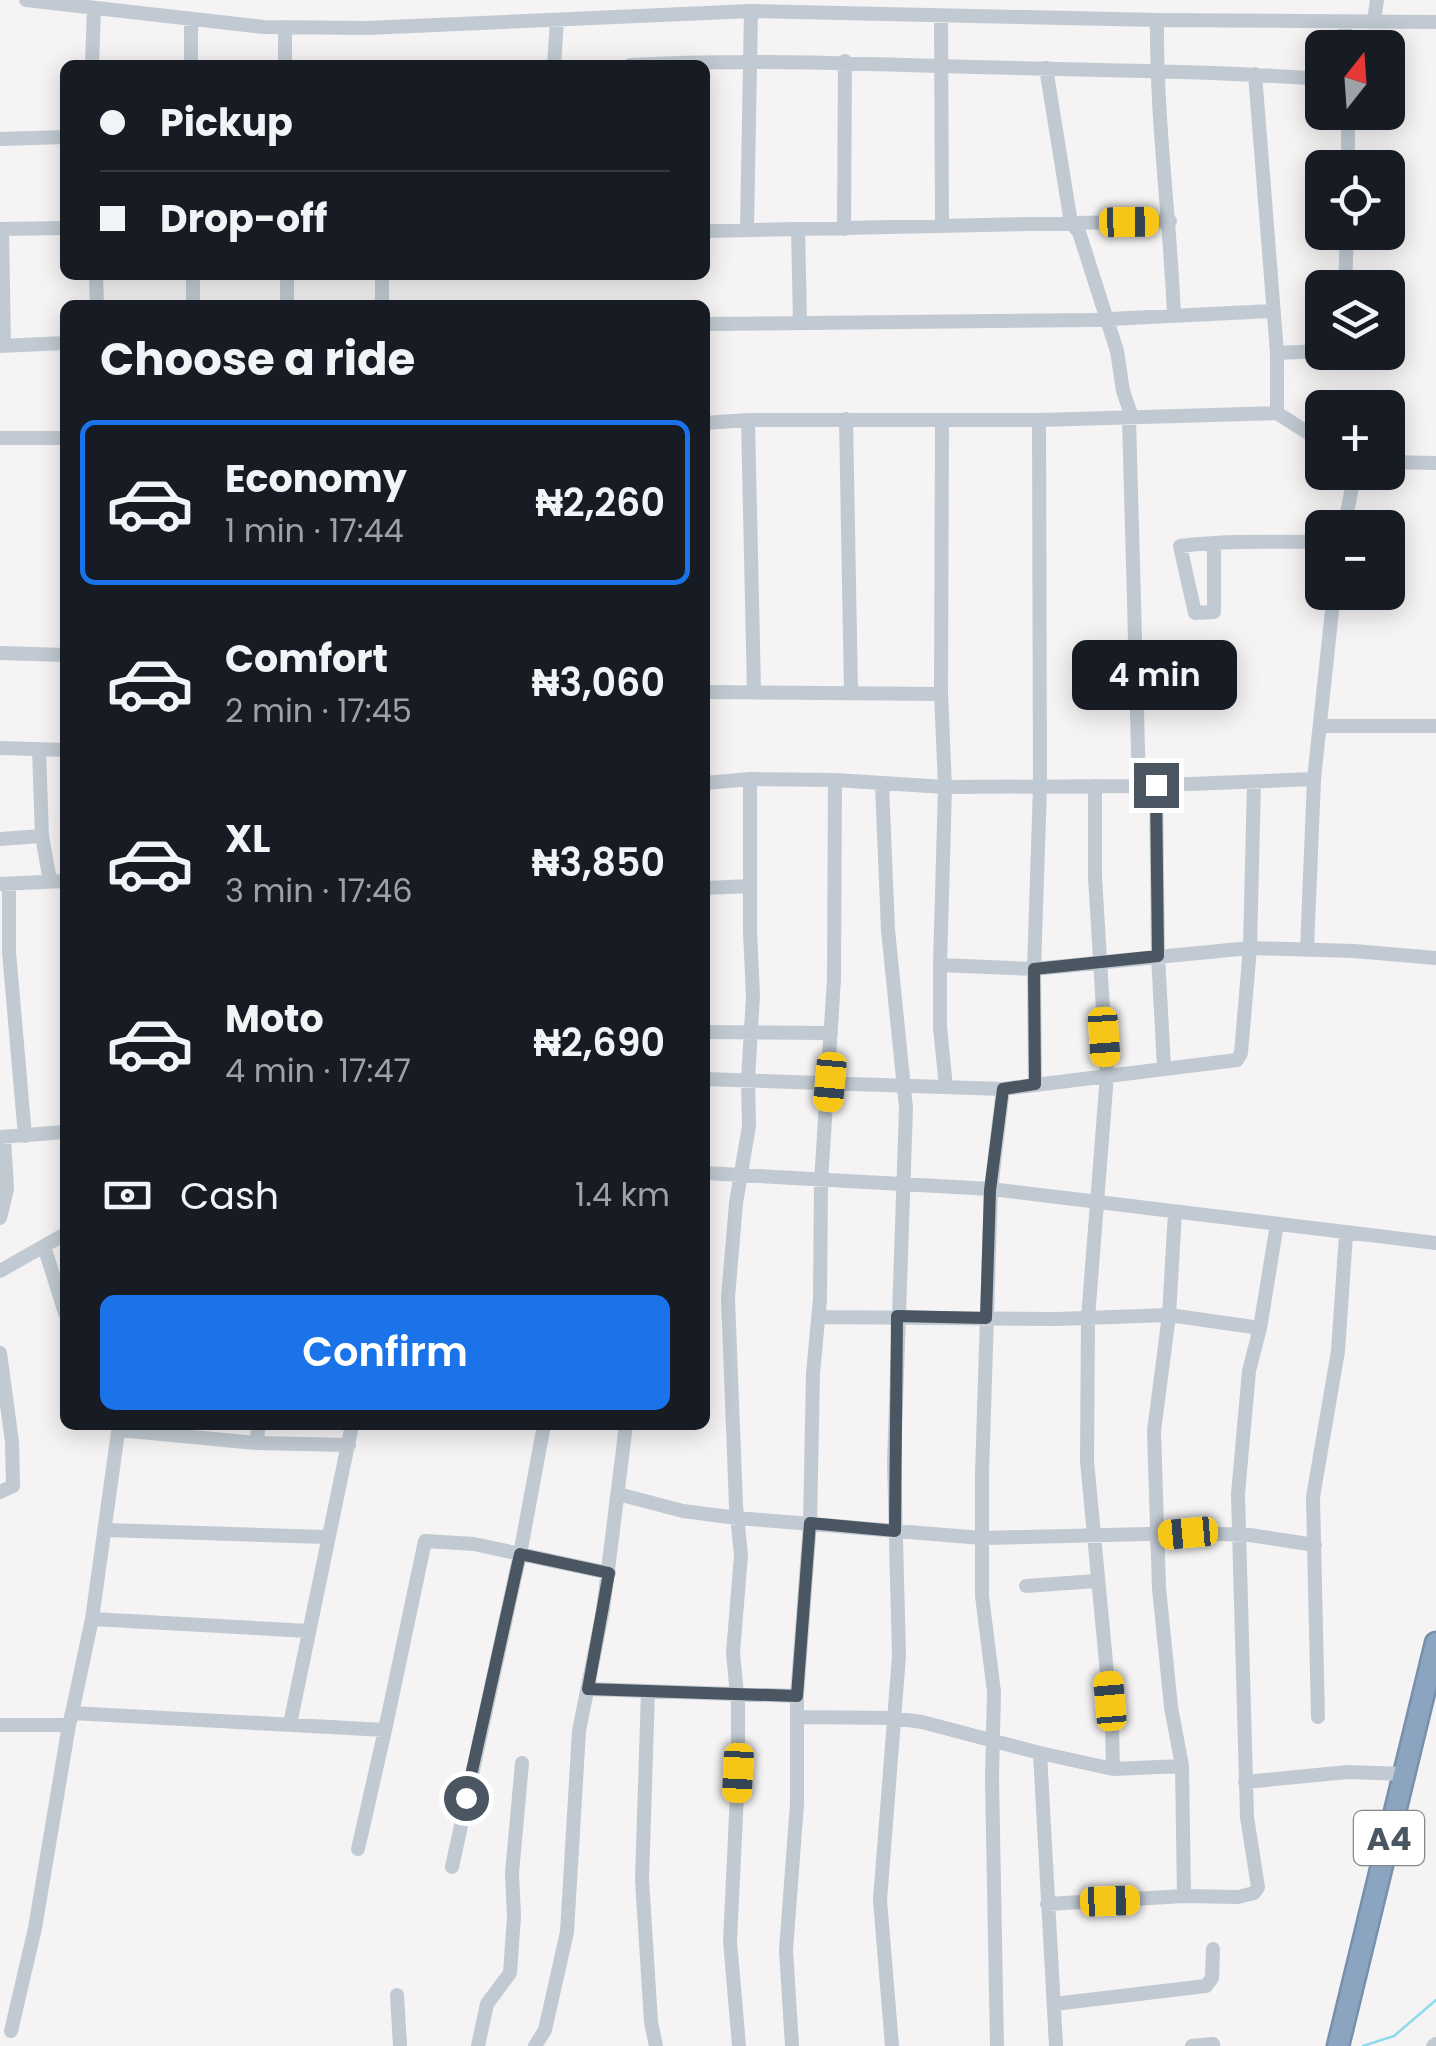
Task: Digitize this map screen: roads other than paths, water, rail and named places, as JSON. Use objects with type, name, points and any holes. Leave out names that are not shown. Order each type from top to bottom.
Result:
[{"type":"highway","name":"A4","points":[[1340,2040],[1436,1643]]},
{"type":"street","points":[[26,0],[191,21],[285,28],[557,21],[752,10],[1436,22]]},
{"type":"street","points":[[1374,22],[1377,0]]},
{"type":"street","points":[[92,60],[94,8]]},
{"type":"street","points":[[747,229],[752,10]]},
{"type":"street","points":[[940,16],[942,226]]},
{"type":"street","points":[[1157,20],[1156,70],[1174,316]]},
{"type":"street","points":[[191,21],[191,60]]},
{"type":"street","points":[[554,60],[557,21]]},
{"type":"street","points":[[1344,22],[1345,30]]},
{"type":"street","points":[[285,28],[285,60]]},
{"type":"street","points":[[844,229],[845,61]]},
{"type":"street","points":[[710,62],[845,61],[1305,78]]},
{"type":"street","points":[[1046,68],[1071,223],[1079,232],[1121,366],[1122,391],[1130,418],[1139,786]]},
{"type":"street","points":[[1255,74],[1276,353],[1276,413]]},
{"type":"street","points":[[0,139],[60,137]]},
{"type":"street","points":[[710,231],[1170,221]]},
{"type":"street","points":[[60,228],[1,229],[2,346],[60,343]]},
{"type":"street","points":[[798,228],[800,321]]},
{"type":"street","points":[[710,324],[1107,320],[1272,312]]},
{"type":"street","points":[[1276,353],[1305,352]]},
{"type":"street","points":[[710,423],[1276,413],[1305,431]]},
{"type":"street","points":[[846,419],[851,692]]},
{"type":"street","points":[[748,420],[754,690]]},
{"type":"street","points":[[1035,1084],[1040,787],[1039,420]]},
{"type":"street","points":[[942,421],[941,694],[945,787],[940,1027],[946,1087]]},
{"type":"street","points":[[0,438],[60,438]]},
{"type":"street","points":[[1405,462],[1436,463]]},
{"type":"street","points":[[1214,543],[1214,612],[1195,613],[1180,546],[1214,543],[1305,542]]},
{"type":"street","points":[[1306,949],[1314,779],[1332,610]]},
{"type":"street","points":[[0,654],[60,655]]},
{"type":"street","points":[[710,692],[941,694]]},
{"type":"street","points":[[1321,726],[1436,726]]},
{"type":"street","points":[[0,748],[60,750]]},
{"type":"street","points":[[26,1136],[4,884],[58,881],[42,836],[39,750]]},
{"type":"street","points":[[710,783],[835,780],[882,785],[1040,787],[1314,779]]},
{"type":"street","points":[[739,2046],[730,1941],[738,1773],[738,1692],[733,1653],[741,1555],[728,1298],[736,1203],[749,1126],[750,780]]},
{"type":"street","points":[[792,2046],[786,1950],[797,1804],[797,1696],[810,1523],[821,1182],[830,1082],[835,780]]},
{"type":"street","points":[[710,1079],[1003,1089],[1238,1060],[1250,948],[1254,782]]},
{"type":"street","points":[[882,785],[888,930],[904,1087],[895,1531],[899,1656],[880,1900],[892,2046]]},
{"type":"street","points":[[1156,785],[1164,1067]]},
{"type":"street","points":[[1095,786],[1099,960],[1107,1075],[1088,1318],[1087,1461],[1112,1768]]},
{"type":"street","points":[[0,839],[42,836]]},
{"type":"street","points":[[710,888],[750,886]]},
{"type":"street","points":[[940,965],[1034,969],[1250,948],[1436,958]]},
{"type":"street","points":[[710,1032],[831,1033]]},
{"type":"street","points":[[997,2046],[992,1778],[995,1742],[992,1667],[982,1596],[982,1538],[990,1190],[1003,1089]]},
{"type":"street","points":[[0,1218],[7,1189],[2,1138],[60,1133]]},
{"type":"street","points":[[710,1173],[821,1182],[902,1183],[1096,1200],[1346,1234],[1436,1242]]},
{"type":"street","points":[[1175,1212],[1154,1431],[1157,1536],[1171,1708],[1182,1766],[1184,1896]]},
{"type":"street","points":[[1047,1904],[1184,1896],[1238,1898],[1254,1893],[1258,1886],[1247,1818],[1238,1534],[1249,1370],[1277,1224]]},
{"type":"street","points":[[1318,1716],[1313,1497],[1338,1351],[1346,1234]]},
{"type":"street","points":[[0,1271],[60,1237]]},
{"type":"street","points":[[44,1246],[60,1296]]},
{"type":"street","points":[[819,1317],[1168,1315],[1260,1328]]},
{"type":"street","points":[[0,1352],[12,1442],[13,1486],[0,1491]]},
{"type":"street","points":[[11,2030],[35,1928],[70,1719],[92,1619],[116,1430]]},
{"type":"street","points":[[139,1430],[256,1442],[349,1444]]},
{"type":"street","points":[[256,1442],[258,1430]]},
{"type":"street","points":[[290,1724],[351,1430]]},
{"type":"street","points":[[452,1867],[543,1430]]},
{"type":"street","points":[[535,2046],[545,2030],[567,1932],[579,1730],[609,1573],[625,1430]]},
{"type":"street","points":[[618,1494],[683,1511],[737,1518],[982,1538],[1238,1534],[1315,1545]]},
{"type":"street","points":[[106,1530],[326,1538]]},
{"type":"street","points":[[358,1849],[426,1541],[474,1544],[609,1573]]},
{"type":"street","points":[[1026,1586],[1096,1581]]},
{"type":"street","points":[[92,1619],[308,1631]]},
{"type":"street","points":[[588,1689],[797,1696]]},
{"type":"street","points":[[648,1691],[642,1880],[656,2046]]},
{"type":"street","points":[[797,1718],[893,1718],[1112,1768],[1182,1766]]},
{"type":"street","points":[[0,1725],[70,1719],[385,1730]]},
{"type":"street","points":[[1040,1753],[1056,2046]]},
{"type":"street","points":[[478,2046],[487,2004],[510,1973],[512,1873],[522,1763]]},
{"type":"street","points":[[1245,1782],[1348,1772],[1404,1774]]},
{"type":"street","points":[[1054,2004],[1206,1986],[1212,1978],[1213,1949]]},
{"type":"street","points":[[397,1996],[400,2046]]},
{"type":"street","points":[[545,2030],[554,2046]]},
{"type":"street","points":[[1192,2046],[1213,2044]]},
{"type":"waterway","points":[[1363,2046],[1394,2036],[1436,2000]]}]
